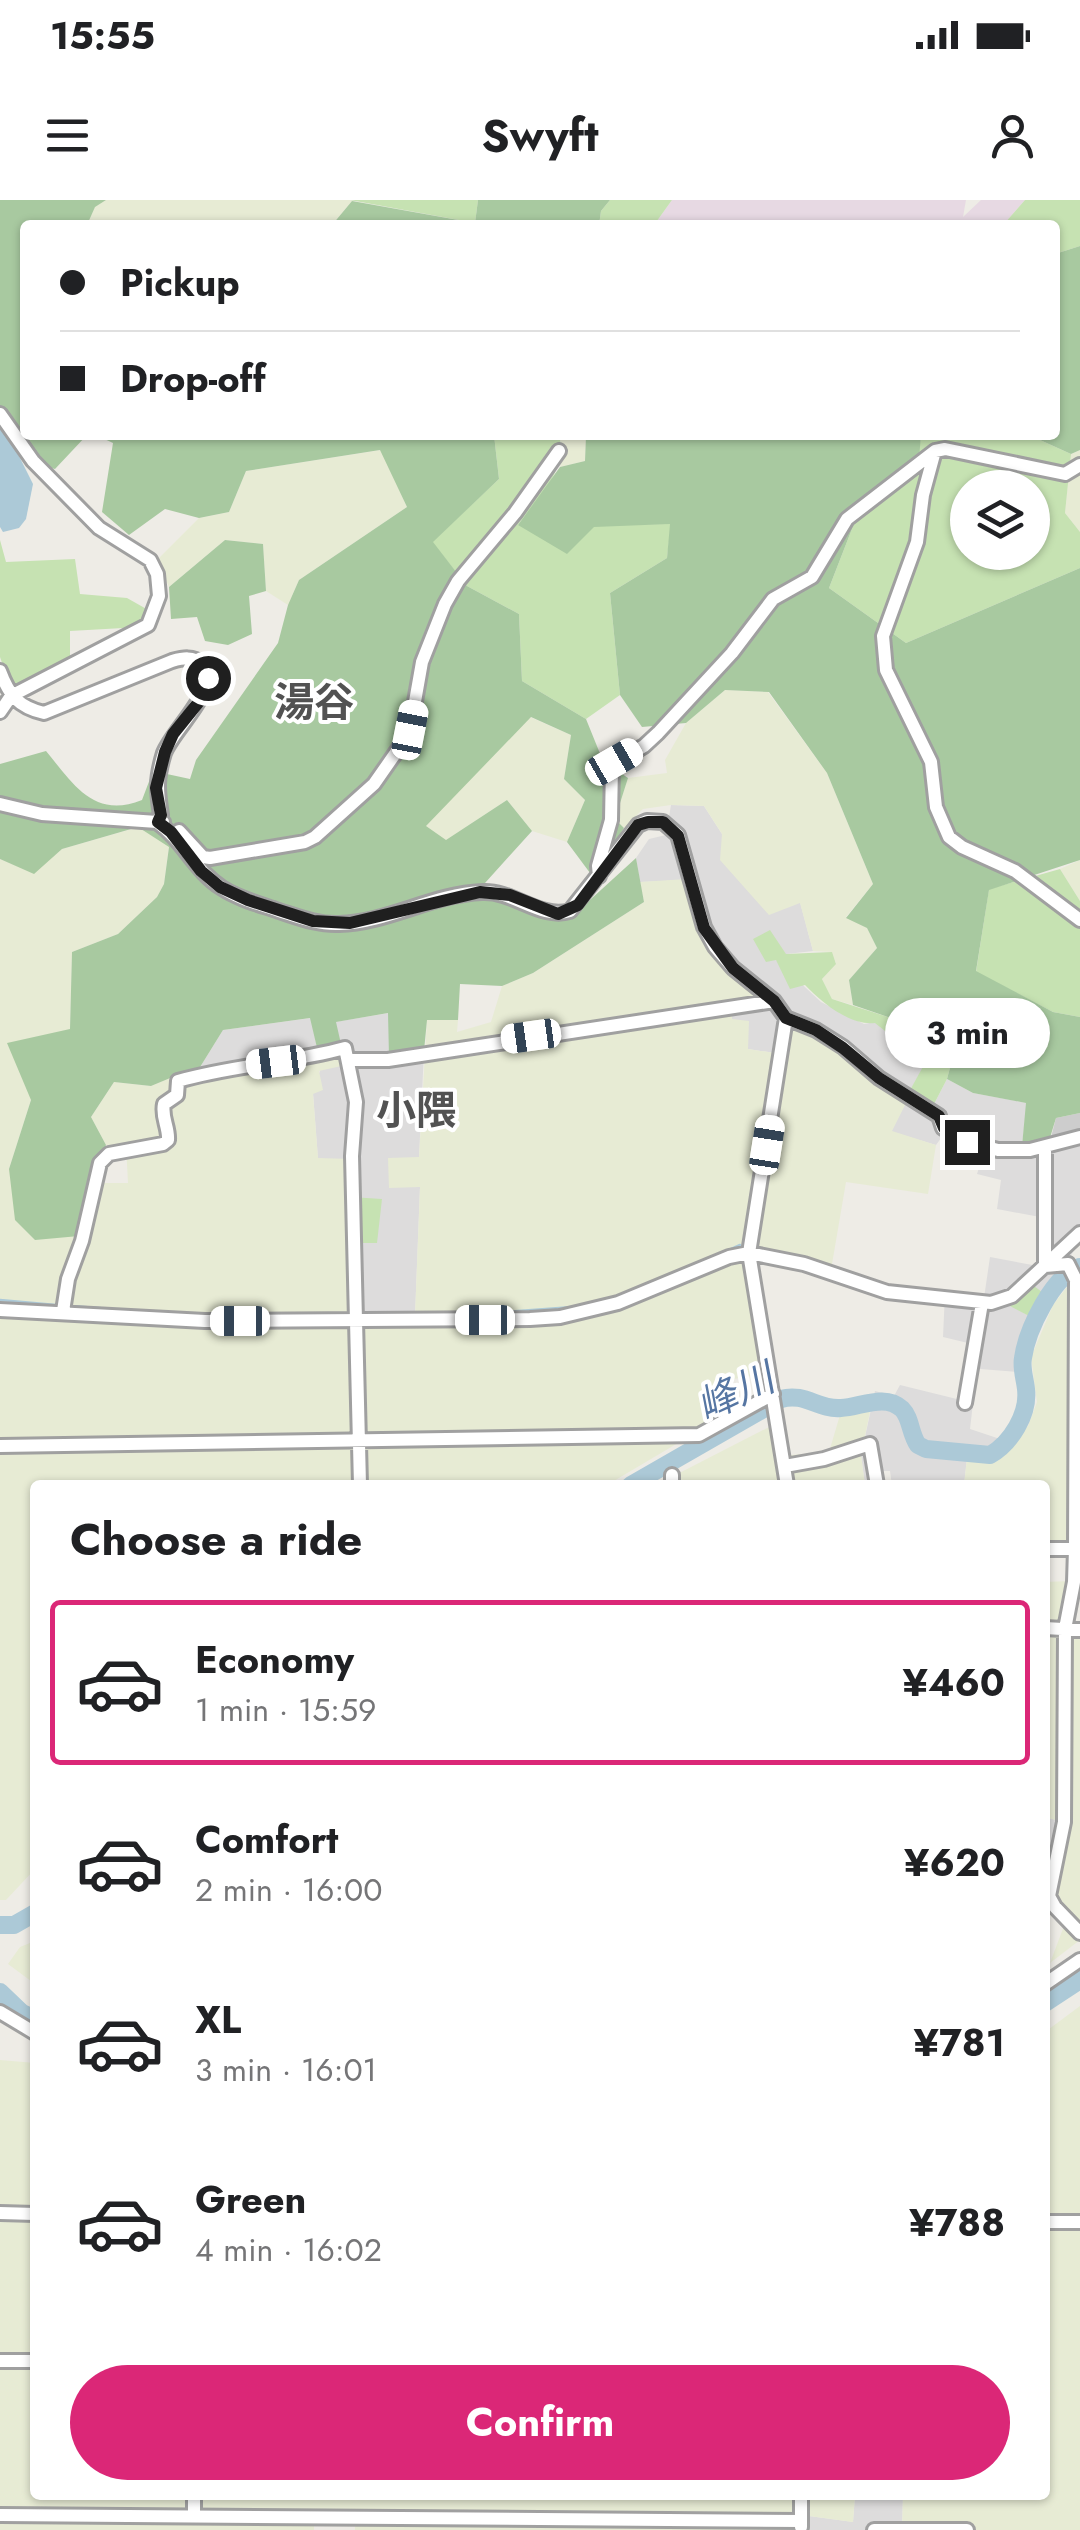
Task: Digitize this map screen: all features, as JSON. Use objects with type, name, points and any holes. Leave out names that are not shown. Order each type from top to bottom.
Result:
[{"type":"street","points":[[0,414],[33,461],[99,528],[150,560],[157,574],[159,596],[148,625],[136,634],[12,696],[0,712]]},
{"type":"street","points":[[599,878],[598,866],[611,820],[612,765],[644,746],[658,732],[732,652],[773,599],[812,577],[848,519],[936,451],[945,449],[1065,474],[1080,466]]},
{"type":"street","points":[[0,804],[42,814],[171,822],[203,857],[210,858],[315,837],[390,762],[410,730],[422,662],[440,614],[452,592],[558,451]]},
{"type":"street","points":[[936,451],[923,495],[917,542],[883,636],[886,670],[930,762],[936,807],[949,838],[1015,871],[1080,920]]},
{"type":"street","points":[[0,671],[20,704],[44,713],[172,660],[199,661],[206,669],[207,686],[165,752],[156,788],[161,815],[158,822]]},
{"type":"street","points":[[158,822],[220,887],[248,900],[326,923],[364,920],[480,892],[510,895],[558,914],[578,905],[638,825],[656,821],[672,827],[684,852],[704,928],[715,948],[774,1001],[786,1018],[816,1030],[843,1048],[879,1078],[939,1116],[944,1128],[955,1137],[998,1150],[1045,1148],[1080,1136]]},
{"type":"street","points":[[350,1060],[388,1060],[774,1001]]},
{"type":"street","points":[[786,1018],[750,1252],[787,1480]]},
{"type":"street","points":[[63,1311],[68,1278],[82,1241],[100,1164],[109,1154],[168,1140],[169,1130],[162,1112],[164,1104],[177,1095],[178,1081],[246,1066],[305,1059],[345,1048],[356,1102],[352,1156],[360,1480]]},
{"type":"street","points":[[1045,1148],[1045,1266]]},
{"type":"street","points":[[0,1309],[205,1321],[530,1319],[574,1314],[633,1298],[728,1257],[750,1252],[804,1264],[887,1292],[982,1304],[1012,1296],[1080,1234]]},
{"type":"street","points":[[1045,1266],[1071,1269],[1078,1338],[1078,1550],[1065,1630],[1064,1822],[1050,1858]]},
{"type":"street","points":[[965,1403],[982,1304]]},
{"type":"street","points":[[0,1446],[700,1435],[773,1394]]},
{"type":"street","points":[[786,1466],[824,1460],[870,1444],[876,1480]]},
{"type":"street","points":[[1050,1550],[1078,1550]]},
{"type":"street","points":[[1050,1628],[1080,1630]]},
{"type":"street","points":[[1050,1898],[1080,1933]]},
{"type":"street","points":[[1050,1981],[1080,1960]]},
{"type":"street","points":[[0,2012],[30,2031]]},
{"type":"street","points":[[0,2213],[30,2214]]},
{"type":"street","points":[[1050,2222],[1080,2222]]},
{"type":"street","points":[[0,2361],[30,2361]]},
{"type":"street","points":[[194,2500],[194,2516]]},
{"type":"street","points":[[0,2516],[194,2516],[277,2524],[801,2526],[801,2500]]},
{"type":"street","points":[[874,2530],[967,2530]]},
{"type":"shaded area","points":[[672,200],[966,200],[963,217],[981,200],[1025,200],[1007,220],[658,220]]},
{"type":"shaded area","points":[[671,805],[704,806],[722,834],[800,902],[813,951],[786,954],[776,960],[821,1002],[864,1024],[875,1022],[926,1064],[909,1092],[933,1106],[947,1079],[973,1093],[1027,1103],[1022,1145],[1080,1134],[1080,1241],[1046,1295],[1034,1287],[1010,1305],[1031,1317],[1018,1353],[1018,1372],[968,1368],[972,1344],[943,1337],[945,1293],[984,1298],[990,1257],[1038,1266],[1040,1217],[997,1209],[1001,1180],[977,1174],[984,1152],[944,1134],[936,1145],[892,1132],[792,1027],[788,1055],[748,1049],[732,1019],[732,1004],[720,961],[686,880],[640,882],[636,858],[649,839],[666,835]]},
{"type":"shaded area","points":[[389,1013],[424,1051],[419,1158],[388,1158],[420,1187],[415,1316],[355,1316],[354,1243],[382,1200],[351,1197],[318,1159],[313,1093],[335,1022]]},
{"type":"shaded area","points":[[311,1018],[318,1052],[197,1072],[223,1030]]},
{"type":"shaded area","points":[[1080,1113],[1080,1134],[1050,1141],[1056,1118]]},
{"type":"shaded area","points":[[900,1385],[973,1403],[970,1429],[1012,1443],[989,1460],[967,1458],[965,1480],[891,1480],[890,1471],[878,1471],[879,1480],[864,1480],[861,1455],[875,1391],[894,1396]]},
{"type":"shaded area","points":[[1050,1818],[1060,1821],[1050,1867]]},
{"type":"shaded area","points":[[855,2500],[903,2500],[902,2530],[795,2530],[795,2518],[809,2516],[853,2522]]},
{"type":"green space","points":[[0,200],[106,200],[95,207],[89,220],[20,220],[20,440],[82,440],[55,469],[31,463],[0,413]]},
{"type":"green space","points":[[106,200],[352,201],[336,220],[89,220],[95,206]]},
{"type":"green space","points":[[350,200],[478,200],[475,220]]},
{"type":"green space","points":[[478,200],[610,200],[600,220],[475,220]]},
{"type":"green space","points":[[610,200],[672,200],[658,220],[600,220]]},
{"type":"green space","points":[[1025,200],[1080,200],[1080,246],[1060,252],[1060,220],[1007,220]]},
{"type":"green space","points":[[352,201],[458,220],[336,220]]},
{"type":"green space","points":[[1080,246],[1080,450],[1071,454],[1040,440],[1060,440],[1060,252]]},
{"type":"green space","points":[[107,440],[495,440],[499,479],[433,542],[467,586],[519,614],[522,681],[586,719],[603,761],[628,778],[615,819],[624,828],[593,877],[567,842],[585,800],[564,779],[571,735],[531,717],[426,826],[446,840],[507,800],[532,831],[485,883],[568,920],[636,858],[644,902],[533,973],[502,986],[460,984],[458,1020],[427,1020],[424,1051],[389,1056],[388,1013],[336,1022],[341,1044],[318,1052],[310,1018],[223,1030],[197,1072],[151,1086],[114,1082],[91,1117],[106,1145],[79,1236],[35,1240],[15,1220],[9,1169],[31,1100],[7,1043],[70,1029],[72,952],[118,934],[157,897],[164,884],[169,847],[138,827],[62,849],[34,874],[0,859],[0,764],[46,751],[86,795],[111,805],[142,800],[153,771],[190,779],[196,760],[278,643],[299,580],[407,507],[380,450],[246,471],[229,512],[199,518],[165,509],[129,535],[102,512],[113,443]]},
{"type":"green space","points":[[495,440],[560,440],[555,472],[518,525],[671,524],[667,558],[610,593],[620,695],[586,719],[522,681],[519,614],[467,586],[432,542],[499,479]]},
{"type":"green space","points":[[560,440],[586,440],[585,461],[560,467]]},
{"type":"green space","points":[[586,440],[921,440],[919,459],[857,516],[829,588],[906,643],[1080,568],[1080,860],[989,890],[976,971],[1053,1012],[1080,1017],[1080,1113],[1056,1118],[1049,1141],[1022,1146],[1026,1103],[973,1093],[947,1079],[955,1049],[983,1051],[989,1024],[952,1004],[888,1017],[853,1005],[849,980],[877,948],[867,928],[846,918],[873,884],[827,773],[769,692],[725,690],[686,723],[642,727],[620,695],[610,593],[667,558],[670,524],[594,527],[567,554],[518,525],[560,467],[585,461]]},
{"type":"green space","points":[[920,440],[1040,440],[1071,454],[1065,513],[1080,532],[1080,568],[906,643],[829,588],[857,516],[918,459]]},
{"type":"green space","points":[[381,450],[407,507],[299,580],[288,605],[266,591],[263,544],[225,540],[169,587],[157,560],[199,518],[229,512],[246,471]]},
{"type":"green space","points":[[1080,450],[1080,532],[1065,513],[1071,454]]},
{"type":"green space","points":[[0,540],[6,562],[75,559],[80,594],[127,598],[150,611],[141,627],[70,631],[70,657],[11,689],[0,657]]},
{"type":"green space","points":[[225,540],[263,544],[266,591],[249,596],[252,634],[228,645],[205,641],[197,617],[171,619],[169,587]]},
{"type":"green space","points":[[725,690],[768,692],[827,773],[873,884],[846,917],[867,928],[877,948],[849,980],[853,1005],[832,999],[822,979],[836,963],[831,952],[813,951],[800,903],[769,915],[720,860],[722,834],[704,806],[643,809],[624,828],[615,819],[628,778],[667,773],[665,760],[686,723]]},
{"type":"green space","points":[[530,717],[571,735],[564,779],[585,800],[567,842],[532,831],[507,800],[445,841],[425,826]]},
{"type":"green space","points":[[139,827],[169,846],[164,884],[157,897],[118,934],[72,952],[70,1029],[31,1100],[9,1169],[92,1183],[128,1183],[126,1145],[106,1145],[91,1117],[114,1082],[151,1086],[175,1076],[341,1044],[346,1065],[319,1071],[323,1090],[313,1094],[318,1158],[351,1159],[355,1316],[415,1316],[420,1187],[389,1188],[388,1158],[419,1157],[427,1020],[458,1020],[457,1032],[491,1022],[502,986],[533,973],[644,902],[640,882],[687,879],[700,932],[767,1000],[732,1004],[732,1019],[749,1021],[748,1049],[788,1055],[792,1026],[819,1036],[908,1099],[892,1131],[936,1145],[928,1194],[846,1182],[831,1270],[746,1243],[745,1270],[764,1374],[721,1381],[722,1417],[615,1480],[30,1480],[30,1874],[6,1900],[0,1900],[0,859],[34,873],[62,849]]},
{"type":"green space","points":[[1080,860],[1080,901],[1060,869]]},
{"type":"green space","points":[[1060,869],[1080,901],[1080,1017],[1053,1012],[976,972],[989,889]]},
{"type":"green space","points":[[770,930],[786,954],[832,952],[836,964],[822,979],[832,999],[888,1017],[955,1049],[947,1079],[933,1106],[909,1092],[925,1063],[875,1023],[846,1017],[805,985],[790,989],[776,960],[766,962],[753,939]]},
{"type":"green space","points":[[952,1003],[990,1024],[983,1051],[955,1049],[888,1017]]},
{"type":"green space","points":[[351,1197],[382,1199],[377,1243],[354,1243]]},
{"type":"green space","points":[[1073,1279],[1080,1547],[1050,1547],[1050,1480],[965,1480],[967,1458],[989,1460],[1028,1426],[1037,1402],[1031,1357],[1053,1305]]},
{"type":"green space","points":[[1034,1286],[1046,1295],[1031,1317],[1008,1305]]},
{"type":"green space","points":[[871,1407],[861,1455],[864,1480],[794,1480],[791,1455],[829,1452],[840,1415]]},
{"type":"green space","points":[[773,1425],[780,1480],[666,1480]]},
{"type":"green space","points":[[1070,1581],[1062,1624],[1080,1625],[1080,1940],[1050,1963],[1064,1926],[1050,1910],[1059,1821],[1050,1818],[1050,1582]]},
{"type":"green space","points":[[30,1943],[30,1980],[8,1964],[20,1947]]},
{"type":"green space","points":[[1080,2006],[1080,2530],[902,2530],[903,2500],[1050,2500],[1050,2028]]},
{"type":"green space","points":[[0,2060],[30,2063],[30,2500],[795,2500],[795,2530],[355,2530],[355,2522],[314,2523],[314,2530],[0,2530]]},
{"type":"green space","points":[[809,2500],[855,2500],[853,2522],[809,2516]]},
{"type":"water","points":[[0,428],[12,442],[33,484],[26,519],[19,528],[3,532],[0,527]]},
{"type":"waterway","points":[[709,1259],[740,1245]]},
{"type":"waterway","name":"峰川","points":[[640,1480],[790,1397],[833,1408],[873,1402],[895,1404],[905,1413],[918,1445],[990,1455],[1011,1435],[1025,1408],[1022,1366],[1036,1319],[1060,1281],[1080,1267]]},
{"type":"waterway","points":[[0,1300],[56,1305]]},
{"type":"waterway","points":[[70,1306],[140,1311]]},
{"type":"waterway","points":[[504,1312],[573,1307]]},
{"type":"waterway","points":[[392,1314],[495,1312]]},
{"type":"waterway","name":"峰川","points":[[0,1925],[14,1925],[30,1916]]},
{"type":"waterway","points":[[1050,2000],[1080,1980]]},
{"type":"waterway","points":[[0,1992],[30,2017]]},
{"type":"district","name":"湯谷","points":[[314,702]]},
{"type":"district","name":"小隈","points":[[416,1110]]},
{"type":"route","points":[[208,678],[202,698],[173,734],[165,752],[156,800],[161,810],[158,822],[220,887],[302,918],[338,924],[480,892],[510,895],[558,914],[570,912],[578,905],[638,825],[663,822],[678,836],[704,928],[733,968],[774,1001],[786,1018],[816,1030],[843,1048],[879,1078],[939,1116],[944,1128],[967,1142]]}]
